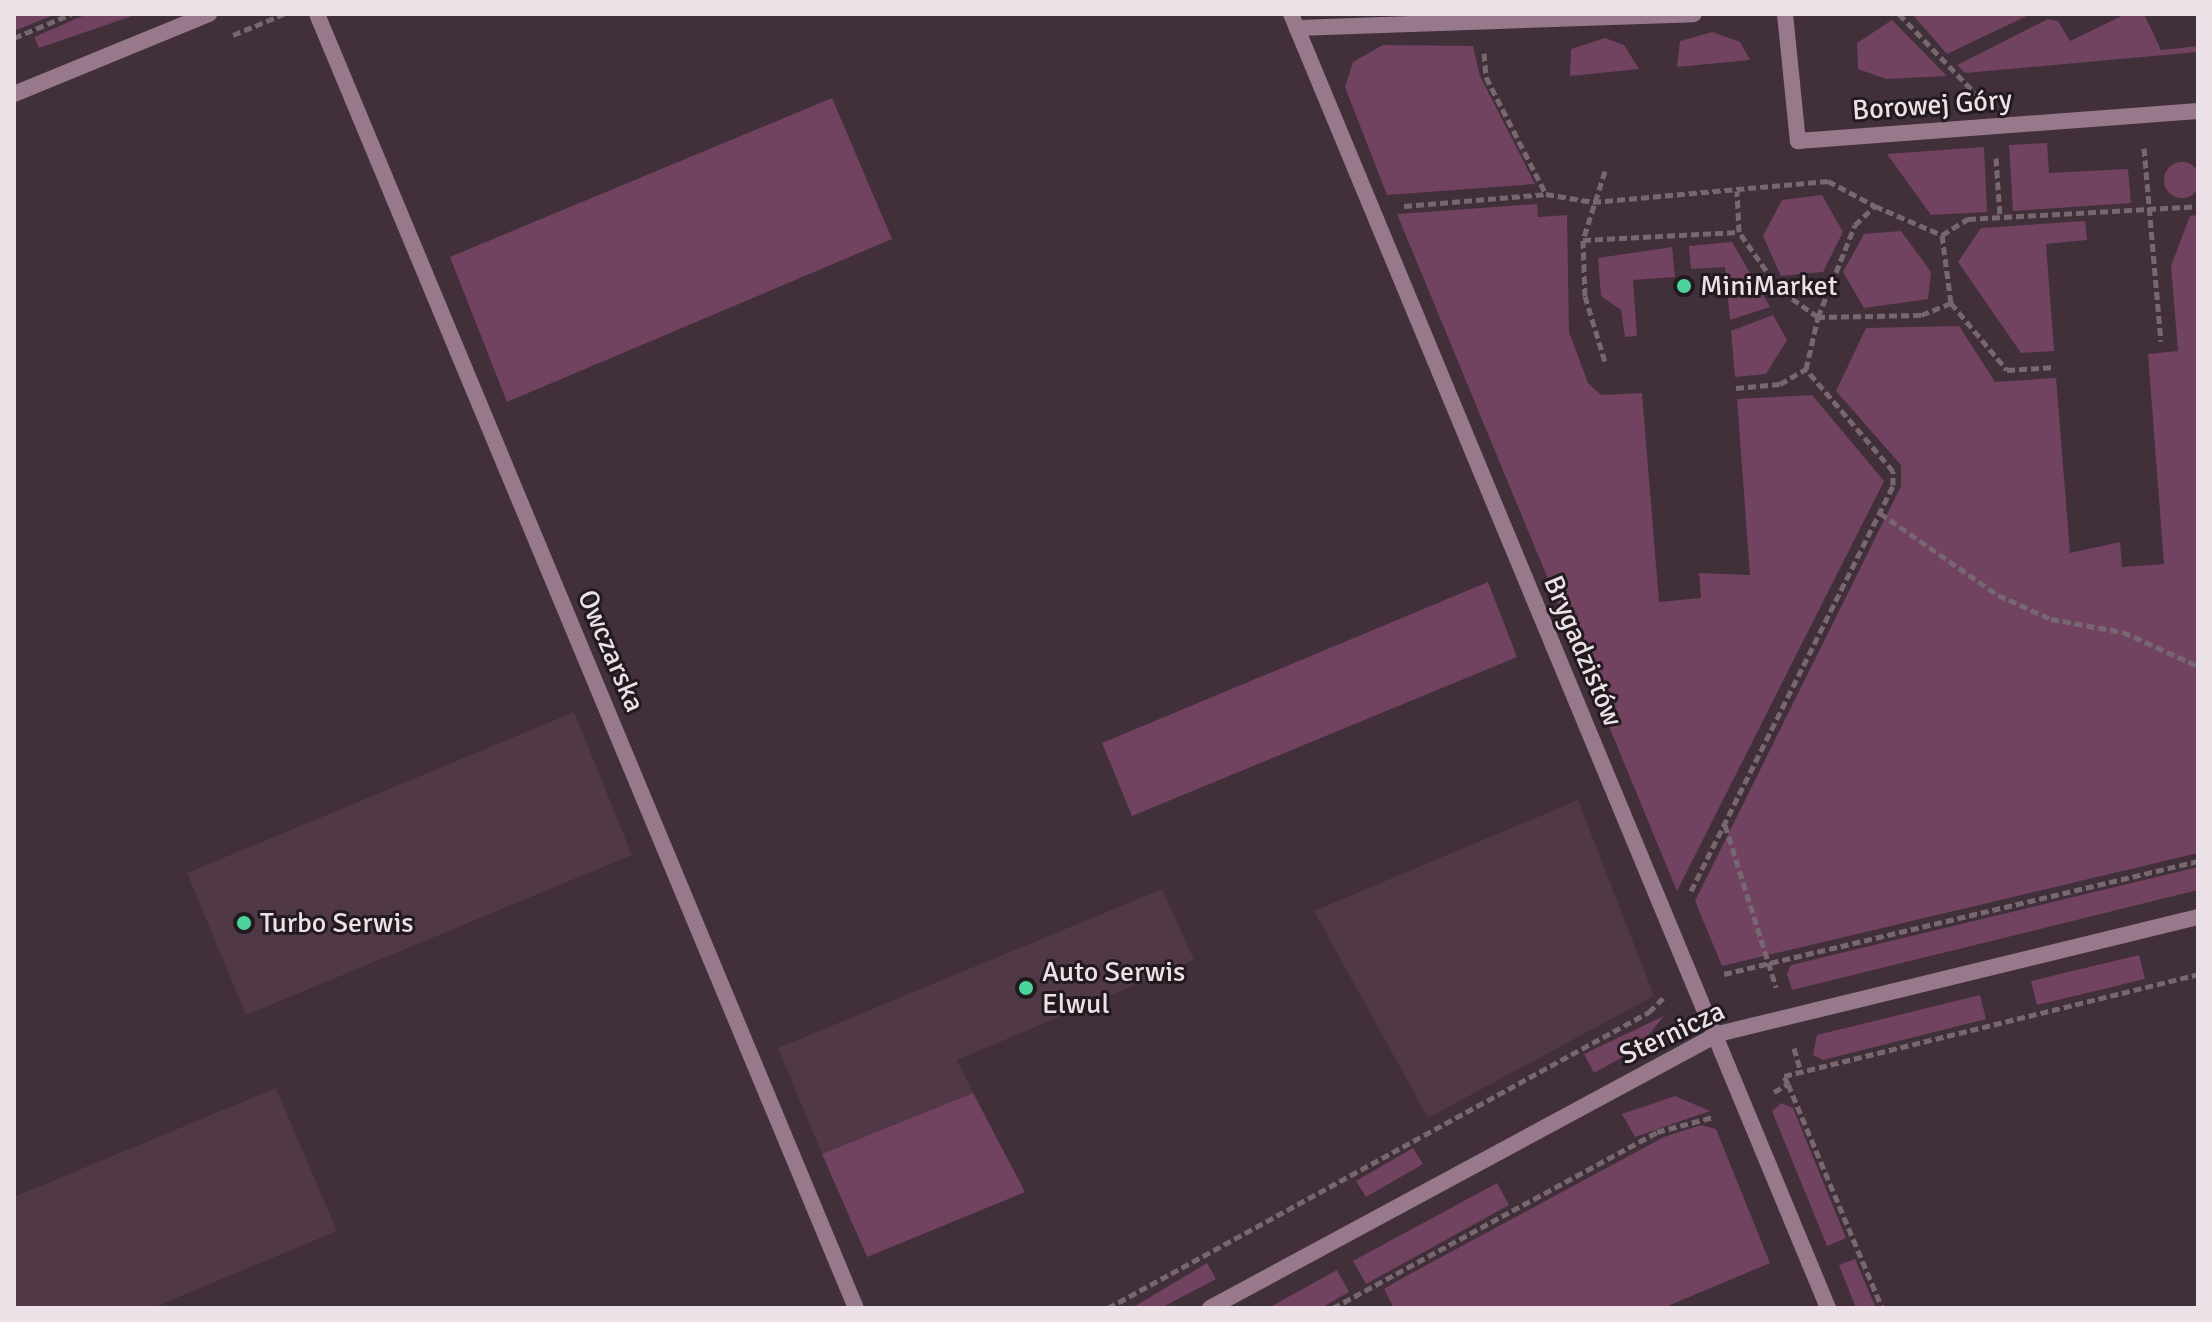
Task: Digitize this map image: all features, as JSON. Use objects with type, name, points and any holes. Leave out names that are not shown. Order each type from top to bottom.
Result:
[{"type":"street","points":[[14,94],[209,14]]},
{"type":"street","name":"Owczarska","points":[[317,14],[856,1308]]},
{"type":"street","points":[[1294,21],[1542,21],[1694,14]]},
{"type":"street","name":"Borowej Góry","points":[[1785,14],[1798,141],[2198,111]]},
{"type":"street","name":"Brygadzistów","points":[[1294,21],[1369,210],[1718,1034],[1828,1308]]},
{"type":"street","name":"Sternicza","points":[[1210,1308],[1718,1034],[2198,917]]},
{"type":"path","points":[[14,38],[71,14]]},
{"type":"path","points":[[1484,50],[1486,77],[1546,194]]},
{"type":"path","points":[[2141,115],[2161,341]]},
{"type":"path","points":[[1605,171],[1583,240],[1585,296],[1606,365]]},
{"type":"path","points":[[1369,210],[1546,194],[1593,202],[1828,181],[1875,206],[1942,235]]},
{"type":"path","points":[[1737,191],[1739,232],[1780,290],[1818,317],[1921,315],[1951,303]]},
{"type":"path","points":[[1736,388],[1780,384],[1806,369],[1818,317],[1855,225],[1875,206]]},
{"type":"path","points":[[1942,235],[1968,219],[2198,206]]},
{"type":"path","points":[[1583,240],[1739,232]]},
{"type":"path","points":[[1942,235],[1951,303],[2007,370],[2055,367]]},
{"type":"path","points":[[1687,899],[1880,513],[1893,471],[1806,369]]},
{"type":"path","points":[[1880,513],[1998,595],[2051,619],[2123,632],[2198,666]]},
{"type":"path","points":[[1724,824],[1777,991]]},
{"type":"path","points":[[1718,968],[1725,975],[2198,861]]},
{"type":"path","points":[[1882,1308],[1784,1076],[2198,974]]},
{"type":"path","points":[[1108,1308],[1664,1000]]},
{"type":"path","points":[[1794,1047],[1801,1072]]},
{"type":"path","points":[[1767,1096],[1788,1084]]},
{"type":"path","points":[[1333,1308],[1657,1132],[1715,1116]]},
{"type":"shaded area","points":[[14,14],[56,14],[14,31]]},
{"type":"shaded area","points":[[87,14],[138,14],[39,48],[34,37]]},
{"type":"shaded area","points":[[1912,14],[2031,14],[1947,54]]},
{"type":"shaded area","points":[[2126,14],[2144,14],[2161,50],[2198,46],[2198,52],[1965,73],[1957,65],[2048,19],[2058,21],[2070,41]]},
{"type":"shaded area","points":[[1892,20],[1947,76],[1886,79],[1858,69],[1857,43]]},
{"type":"shaded area","points":[[1712,32],[1740,42],[1750,60],[1677,67],[1680,41]]},
{"type":"shaded area","points":[[1605,38],[1624,45],[1639,69],[1570,76],[1571,49]]},
{"type":"shaded area","points":[[1383,45],[1473,46],[1480,76],[1535,184],[1387,195],[1345,87],[1353,62]]},
{"type":"shaded area","points":[[832,98],[892,239],[507,402],[450,257]]},
{"type":"shaded area","points":[[2047,143],[2049,173],[2128,169],[2131,203],[2013,211],[2009,145]]},
{"type":"shaded area","points":[[1984,147],[1987,212],[1931,215],[1887,154]]},
{"type":"shaded area","points":[[2182,162],[2195,167],[2200,180],[2195,193],[2182,198],[2169,193],[2164,180],[2169,167]]},
{"type":"shaded area","points":[[1822,195],[1843,232],[1823,272],[1781,276],[1763,236],[1782,200]]},
{"type":"shaded area","points":[[1537,204],[1538,217],[1567,215],[1569,332],[1588,383],[1601,395],[1642,393],[1659,602],[1701,598],[1699,573],[1750,575],[1737,399],[1812,395],[1884,481],[1677,891],[1397,214]]},
{"type":"shaded area","points":[[2198,215],[2198,853],[1722,966],[1695,901],[1901,486],[1901,465],[1836,391],[1866,328],[1959,326],[1995,382],[2056,378],[2070,553],[2120,542],[2122,567],[2164,564],[2148,354],[2178,351],[2171,266],[2190,216]]},
{"type":"shaded area","points":[[2085,221],[2087,240],[2046,244],[2054,351],[2021,353],[1958,262],[1981,228]]},
{"type":"shaded area","points":[[1901,231],[1931,272],[1928,299],[1864,308],[1843,272],[1864,234]]},
{"type":"shaded area","points":[[1732,242],[1770,307],[1730,320],[1725,267],[1691,269],[1689,246]]},
{"type":"shaded area","points":[[1672,247],[1675,277],[1633,280],[1637,336],[1625,337],[1621,310],[1601,296],[1598,258]]},
{"type":"shaded area","points":[[1773,315],[1787,340],[1766,374],[1735,377],[1731,331]]},
{"type":"shaded area","points":[[1488,582],[1517,657],[1132,816],[1102,743]]},
{"type":"shaded area","points":[[574,712],[632,855],[246,1015],[187,873]]},
{"type":"shaded area","points":[[1578,800],[1654,996],[1428,1118],[1314,911]]},
{"type":"shaded area","points":[[2198,867],[2198,890],[1792,990],[1787,974],[1791,965]]},
{"type":"shaded area","points":[[1162,889],[1194,960],[957,1060],[973,1093],[822,1154],[778,1048]]},
{"type":"shaded area","points":[[2139,955],[2145,979],[2037,1005],[2031,981]]},
{"type":"shaded area","points":[[1980,995],[1986,1019],[1823,1060],[1813,1055],[1817,1035]]},
{"type":"shaded area","points":[[1664,1016],[1637,1049],[1594,1073],[1584,1054]]},
{"type":"shaded area","points":[[276,1088],[337,1231],[152,1308],[14,1308],[14,1197]]},
{"type":"shaded area","points":[[973,1093],[1025,1192],[867,1257],[822,1154]]},
{"type":"shaded area","points":[[1675,1096],[1710,1111],[1635,1137],[1622,1114]]},
{"type":"shaded area","points":[[1781,1103],[1793,1108],[1846,1238],[1827,1246],[1772,1111]]},
{"type":"shaded area","points":[[1701,1125],[1716,1129],[1770,1263],[1663,1308],[1394,1308],[1384,1289],[1397,1281],[1664,1137]]},
{"type":"shaded area","points":[[1413,1148],[1423,1164],[1366,1197],[1356,1181]]},
{"type":"shaded area","points":[[1497,1183],[1509,1205],[1366,1284],[1353,1261]]},
{"type":"shaded area","points":[[1855,1259],[1876,1308],[1856,1308],[1839,1265]]},
{"type":"shaded area","points":[[1207,1263],[1216,1279],[1161,1308],[1132,1308]]},
{"type":"shaded area","points":[[1337,1270],[1349,1292],[1321,1308],[1268,1308]]},
{"type":"place","name":"MiniMarket","points":[[1684,286]]},
{"type":"place","name":"Turbo Serwis","points":[[244,923]]},
{"type":"place","name":"Auto Serwis Elwul","points":[[1026,988]]}]
